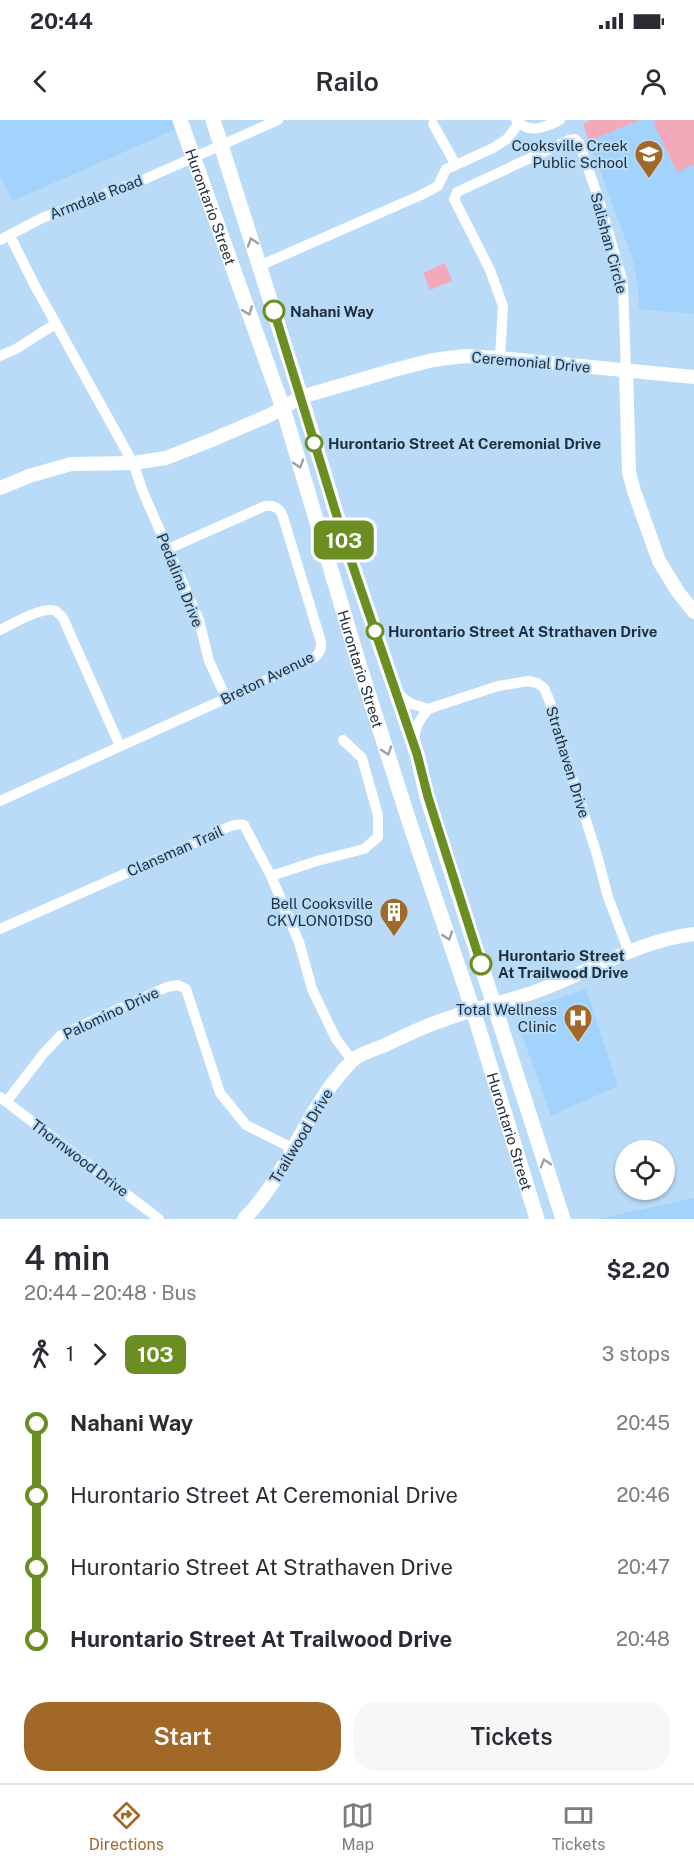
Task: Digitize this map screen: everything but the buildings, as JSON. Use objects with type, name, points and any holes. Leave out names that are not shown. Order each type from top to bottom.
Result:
[{"type":"main road","name":"Hurontario Street","points":[[180,120],[283,408],[358,661],[473,1011],[537,1219]]},
{"type":"main road","name":"Hurontario Street","points":[[213,120],[347,549],[417,754],[428,797],[563,1219]]},
{"type":"street","name":"Armdale Road","points":[[5,238],[36,221],[145,179],[278,120]]},
{"type":"street","points":[[260,266],[438,186],[446,169],[493,148],[507,139],[520,123],[532,129],[541,128],[560,120]]},
{"type":"street","points":[[433,124],[456,165]]},
{"type":"street","name":"Salishan Circle","points":[[500,358],[503,306],[490,270],[453,199],[454,195],[575,139],[579,143],[600,203],[623,283],[626,371]]},
{"type":"street","name":"Pedalina Drive","points":[[5,238],[133,463],[199,620],[209,661],[226,698]]},
{"type":"street","points":[[0,356],[16,349],[55,324]]},
{"type":"street","name":"Ceremonial Drive","points":[[283,408],[301,398],[394,370],[433,360],[465,357],[500,358],[694,377]]},
{"type":"street","points":[[626,371],[629,461],[634,491],[659,561],[678,592],[694,612]]},
{"type":"street","points":[[0,488],[28,476],[71,464],[133,463],[165,458],[283,408]]},
{"type":"street","name":"Breton Avenue","points":[[0,801],[314,658],[321,650],[321,642],[282,514],[275,507],[265,506],[168,549]]},
{"type":"street","points":[[0,630],[38,612],[49,610],[57,612],[63,618],[120,746]]},
{"type":"street","name":"Strathaven Drive","points":[[428,709],[498,686],[528,681],[544,688],[608,897],[629,952]]},
{"type":"street","points":[[394,688],[412,704],[428,709],[414,736],[417,754]]},
{"type":"street","points":[[271,876],[364,849],[378,837],[378,815],[362,758],[343,740]]},
{"type":"street","name":"Clansman Trail","points":[[0,929],[236,824],[244,825],[271,876],[299,942],[312,989],[336,1040],[352,1060]]},
{"type":"street","name":"Trailwood Drive","points":[[244,1219],[272,1183],[326,1093],[352,1060],[444,1019],[494,1005],[571,978],[629,952],[673,936],[694,934]]},
{"type":"street","name":"Palomino Drive","points":[[3,1100],[61,1035],[166,987],[178,985],[186,989],[220,1093],[246,1125],[292,1148]]},
{"type":"street","name":"Thornwood Drive","points":[[3,1100],[159,1219]]},
{"type":"shaded area","points":[[0,120],[173,120],[176,129],[13,201],[0,177]]},
{"type":"shaded area","points":[[591,120],[640,120],[589,141],[583,124]]},
{"type":"shaded area","name":"Cooksville Creek Public School","points":[[640,120],[694,120],[694,314],[639,309],[638,286],[633,260],[589,141]]},
{"type":"shaded area","points":[[657,120],[694,120],[694,164],[677,172],[653,122]]},
{"type":"shaded area","points":[[445,263],[452,281],[430,290],[423,273]]},
{"type":"shaded area","points":[[586,989],[618,1086],[551,1116],[521,1032],[533,1007]]},
{"type":"shaded area","points":[[694,1198],[694,1219],[599,1219]]},
{"type":"bus line","name":"103","points":[[274,311],[347,549],[417,754],[428,797],[481,964]]},
{"type":"place","name":"Cooksville Creek Public School","points":[[649,180]]},
{"type":"place","name":"Nahani Way","points":[[274,311]]},
{"type":"place","name":"Hurontario Street At Ceremonial Drive","points":[[314,443]]},
{"type":"place","name":"Hurontario Street At Strathaven Drive","points":[[375,631]]},
{"type":"place","name":"Bell Cooksville CKVLON01DS0","points":[[394,938]]},
{"type":"place","name":"Hurontario Street At Trailwood Drive","points":[[481,964]]},
{"type":"place","name":"Total Wellness Clinic","points":[[578,1044]]}]
